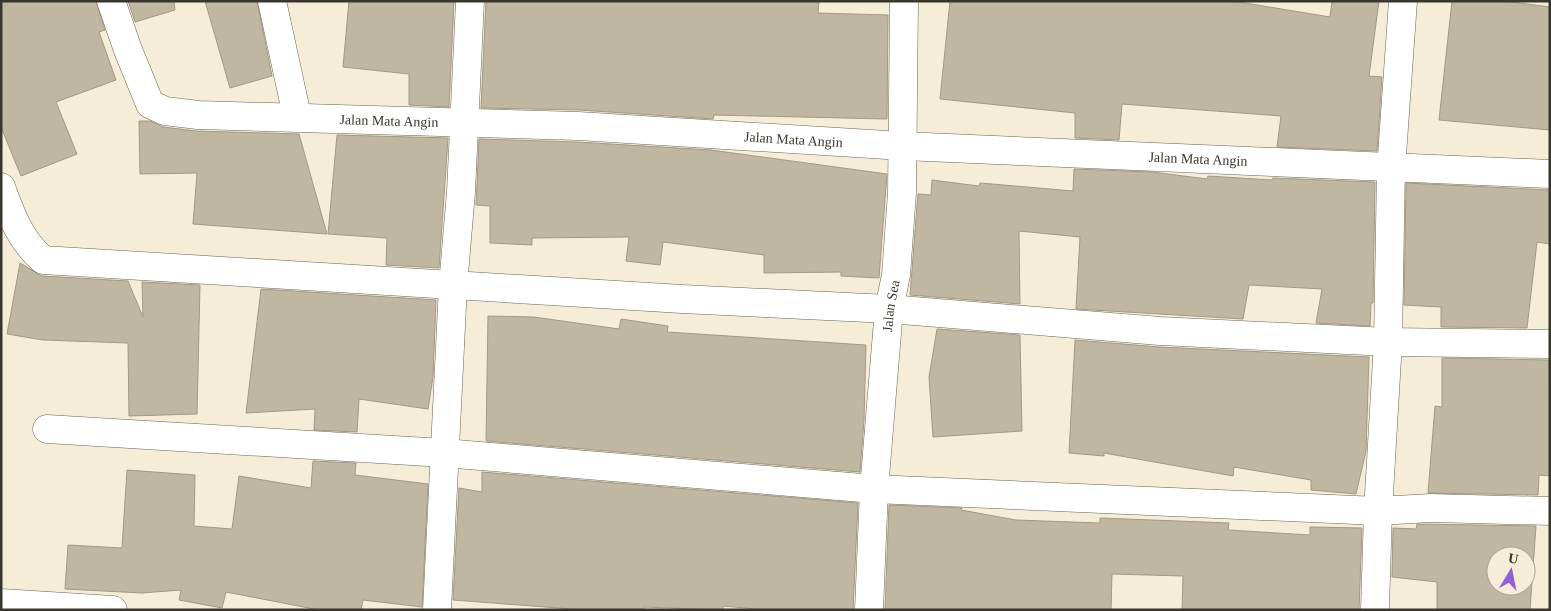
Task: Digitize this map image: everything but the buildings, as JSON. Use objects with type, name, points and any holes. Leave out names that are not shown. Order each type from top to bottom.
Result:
[{"type":"street","name":"Jalan Mata Angin","points":[[111,1],[150,104],[165,111],[198,115],[297,116],[587,126],[903,146],[1550,174]]},
{"type":"street","points":[[272,1],[297,116]]},
{"type":"street","points":[[437,610],[444,453],[450,376],[452,286],[461,192],[470,1]]},
{"type":"street","name":"Jalan Sea","points":[[869,610],[874,489],[889,309],[896,275],[902,193],[904,1]]},
{"type":"street","points":[[1375,610],[1378,511],[1388,342],[1392,168],[1403,1]]},
{"type":"street","points":[[1,187],[13,221],[30,249],[42,260],[452,286],[889,309],[1084,326],[1388,342],[1550,344]]},
{"type":"street","points":[[47,429],[444,453],[874,489],[1378,511],[1431,508],[1550,511]]},
{"type":"street","points":[[1,603],[113,610]]}]
